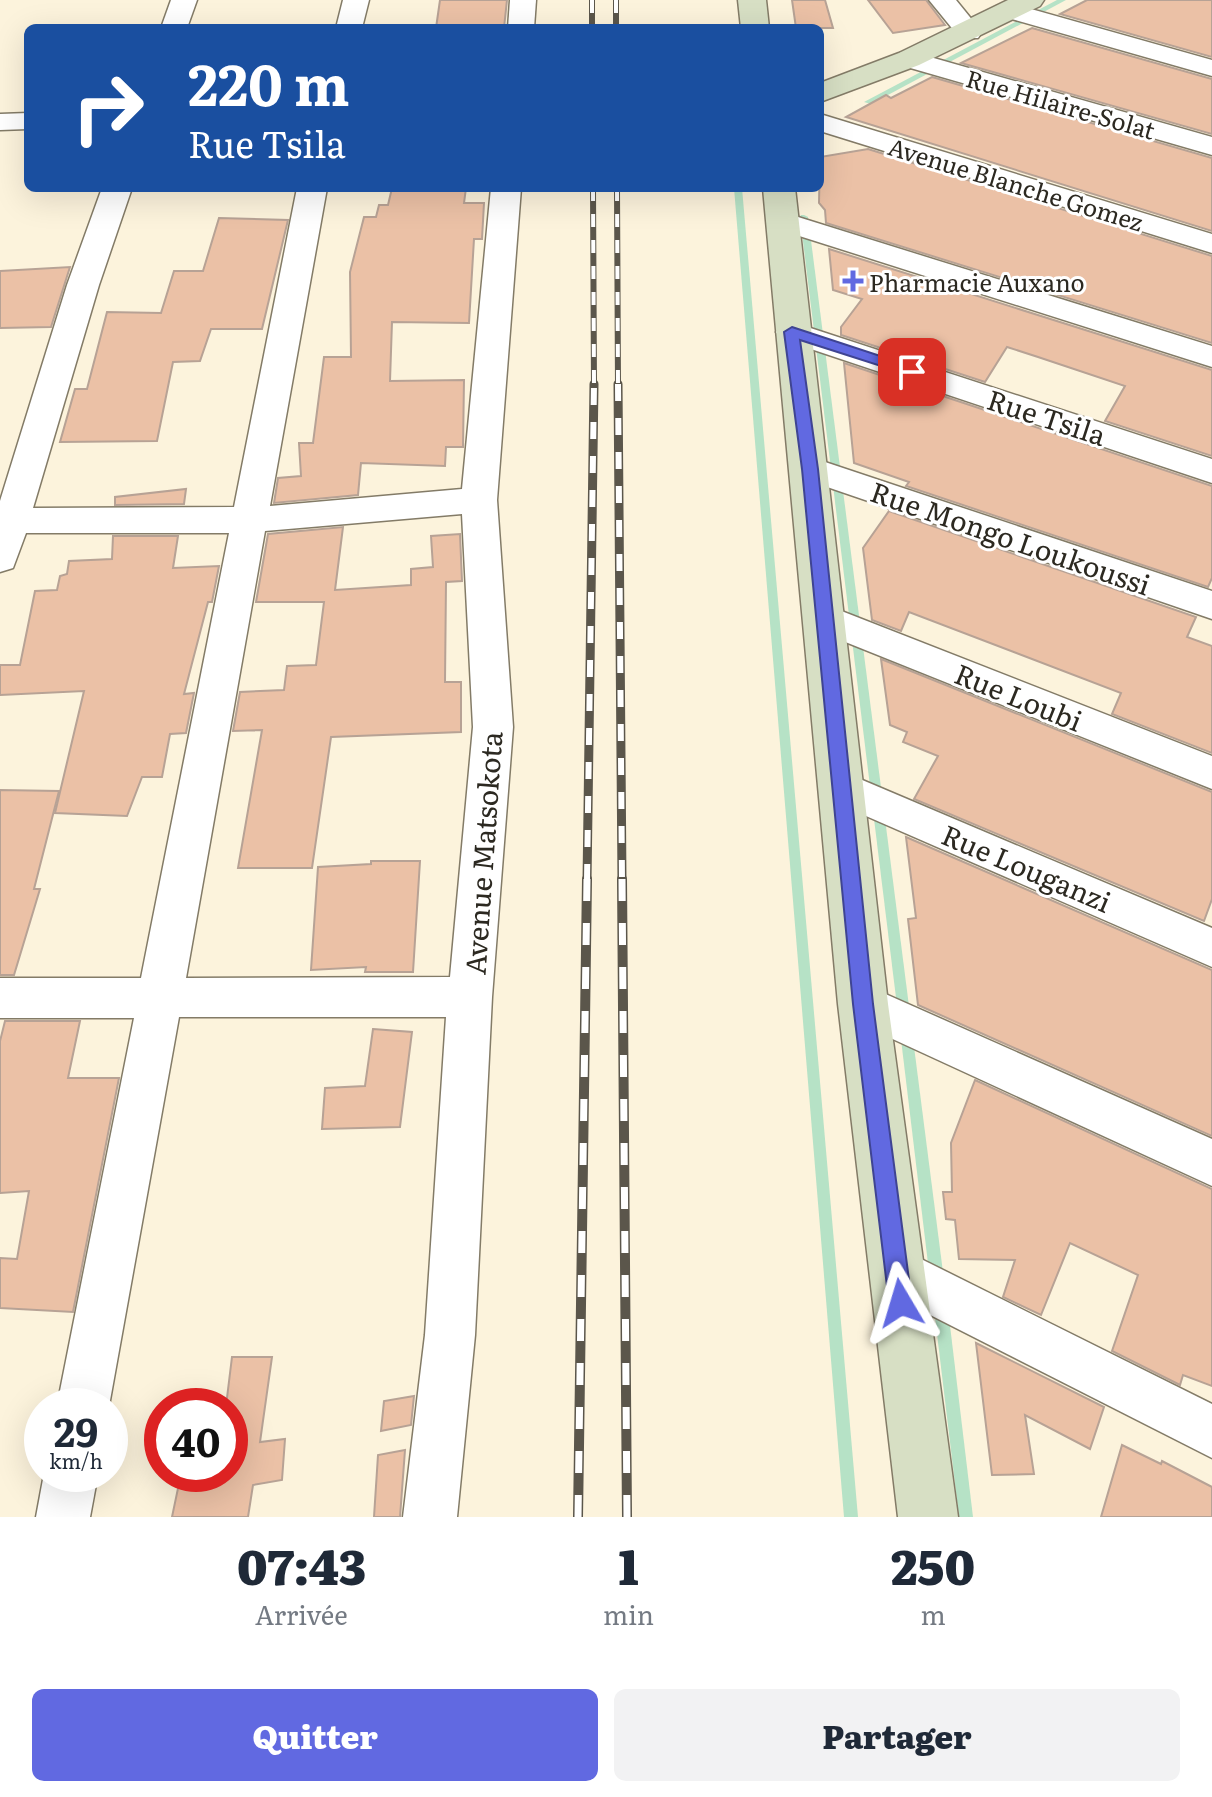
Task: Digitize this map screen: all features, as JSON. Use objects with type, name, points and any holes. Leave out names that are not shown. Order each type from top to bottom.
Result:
[{"type":"street","points":[[175,24],[184,0]]},
{"type":"street","points":[[350,24],[356,0]]},
{"type":"street","points":[[521,24],[523,0]]},
{"type":"street","points":[[752,0],[755,24]]},
{"type":"street","points":[[942,0],[969,32]]},
{"type":"street","points":[[824,91],[909,59],[1020,6],[1212,68]]},
{"type":"street","name":"Rue Hilaire-Solat","points":[[909,59],[1212,146]]},
{"type":"street","points":[[0,122],[24,121]]},
{"type":"street","name":"Avenue Blanche Gomez","points":[[824,123],[1212,244]]},
{"type":"street","points":[[0,559],[6,521],[116,192]]},
{"type":"street","points":[[86,1388],[311,192]]},
{"type":"street","name":"Avenue Matsokota","points":[[430,1517],[450,1335],[470,997],[493,727],[479,500],[506,192]]},
{"type":"street","points":[[928,1517],[863,1004],[826,619],[780,204],[1212,357]]},
{"type":"street","name":"Rue Tsila","points":[[792,332],[1212,471]]},
{"type":"street","name":"Rue Mongo Loukoussi","points":[[810,469],[1212,605]]},
{"type":"street","points":[[6,521],[249,520],[479,500]]},
{"type":"street","name":"Rue Loubi","points":[[826,619],[1212,773]]},
{"type":"street","name":"Rue Louganzi","points":[[841,787],[1212,948]]},
{"type":"street","points":[[0,998],[470,997]]},
{"type":"street","points":[[863,1004],[1212,1163]]},
{"type":"street","points":[[897,1272],[1212,1432]]},
{"type":"street","points":[[63,1517],[68,1492]]},
{"type":"building","points":[[440,0],[507,0],[504,24],[437,24]]},
{"type":"building","points":[[792,0],[825,0],[833,28],[824,28],[824,24],[795,24]]},
{"type":"building","points":[[868,0],[926,0],[945,25],[893,33]]},
{"type":"building","points":[[1087,0],[1212,0],[1212,57],[1060,14]]},
{"type":"building","points":[[1032,28],[1212,79],[1212,134],[961,63]]},
{"type":"building","points":[[932,77],[1212,158],[1212,231],[846,117],[886,95],[891,98]]},
{"type":"building","points":[[868,149],[1212,256],[1212,343],[826,223],[825,210],[819,203],[819,192],[824,192],[824,156]]},
{"type":"building","points":[[391,192],[465,192],[464,203],[484,203],[482,239],[474,239],[469,323],[392,322],[390,381],[464,380],[463,447],[446,447],[445,466],[361,463],[358,495],[274,503],[278,478],[301,476],[299,443],[313,443],[324,357],[351,357],[350,272],[364,217],[376,217],[379,205],[388,205]]},
{"type":"building","points":[[219,218],[288,220],[262,329],[211,329],[200,361],[173,362],[157,441],[60,442],[75,389],[87,389],[107,312],[161,313],[174,271],[203,271]]},
{"type":"building","points":[[829,249],[1212,370],[1212,456],[1105,421],[1125,386],[1038,357],[1007,347],[985,382],[841,335],[841,327],[862,299],[833,290]]},
{"type":"building","points":[[70,267],[51,327],[0,328],[0,271]]},
{"type":"building","points":[[844,363],[1212,486],[1212,578],[1208,587],[906,486],[909,482],[854,463]]},
{"type":"building","points":[[186,489],[184,504],[115,505],[115,497]]},
{"type":"building","points":[[889,511],[1196,617],[1187,637],[1212,646],[1212,753],[1112,714],[1121,693],[909,612],[901,631],[872,620],[863,548]]},
{"type":"building","points":[[343,527],[335,590],[411,585],[411,569],[433,567],[431,536],[460,534],[462,581],[446,582],[445,682],[461,682],[461,732],[331,737],[312,868],[238,868],[262,730],[233,731],[240,692],[284,690],[287,666],[316,665],[324,602],[256,602],[268,534]]},
{"type":"building","points":[[113,536],[178,536],[173,568],[219,566],[212,602],[208,602],[184,694],[194,693],[186,733],[170,734],[162,777],[142,777],[127,816],[55,813],[84,691],[0,695],[0,665],[20,665],[35,591],[57,590],[60,576],[67,574],[69,561],[112,559]]},
{"type":"building","points":[[881,659],[1212,792],[1212,899],[1204,921],[914,799],[938,756],[903,742],[907,732],[890,725]]},
{"type":"building","points":[[0,790],[59,791],[34,889],[40,889],[14,975],[0,975]]},
{"type":"building","points":[[906,837],[1212,970],[1212,1136],[918,1005],[908,919],[916,918]]},
{"type":"building","points":[[371,861],[420,861],[413,972],[365,972],[366,967],[311,970],[318,867],[371,864]]},
{"type":"building","points":[[5,1021],[80,1021],[68,1078],[119,1078],[73,1312],[0,1308],[0,1258],[17,1259],[29,1191],[0,1193],[0,1041]]},
{"type":"building","points":[[373,1029],[412,1032],[400,1127],[322,1129],[325,1088],[365,1086]]},
{"type":"building","points":[[975,1080],[1212,1189],[1212,1386],[1183,1375],[1180,1385],[1112,1351],[1138,1275],[1070,1243],[1041,1315],[1003,1297],[1015,1260],[959,1259],[955,1220],[946,1219],[943,1192],[952,1192],[951,1143]]},
{"type":"building","points":[[976,1343],[1104,1407],[1090,1449],[1025,1415],[1034,1474],[992,1475]]},
{"type":"building","points":[[232,1357],[272,1357],[260,1442],[285,1439],[282,1480],[253,1485],[248,1517],[172,1517],[177,1492],[248,1492],[248,1388],[228,1388]]},
{"type":"building","points":[[414,1396],[411,1425],[381,1431],[384,1401]]},
{"type":"building","points":[[1122,1445],[1161,1464],[1162,1461],[1212,1487],[1212,1517],[1101,1517]]},
{"type":"building","points":[[405,1450],[400,1517],[374,1517],[378,1455]]},
{"type":"waterway","points":[[868,102],[1062,0]]},
{"type":"waterway","points":[[738,192],[851,1517]]},
{"type":"waterway","points":[[804,217],[904,1014]]},
{"type":"waterway","points":[[906,1031],[937,1280]]},
{"type":"waterway","points":[[941,1309],[966,1517]]},
{"type":"railway","points":[[592,0],[592,24]]},
{"type":"railway","points":[[616,0],[616,24]]},
{"type":"railway","points":[[593,192],[594,385]]},
{"type":"railway","points":[[617,192],[618,386]]},
{"type":"railway","points":[[618,384],[622,881]]},
{"type":"railway","points":[[587,881],[594,385]]},
{"type":"railway","points":[[578,1517],[587,879]]},
{"type":"railway","points":[[622,879],[627,1517]]},
{"type":"place","name":"Pharmacie Auxano","points":[[853,281]]},
{"type":"route","points":[[901,1303],[863,1004],[826,619],[792,332],[912,372]]}]
